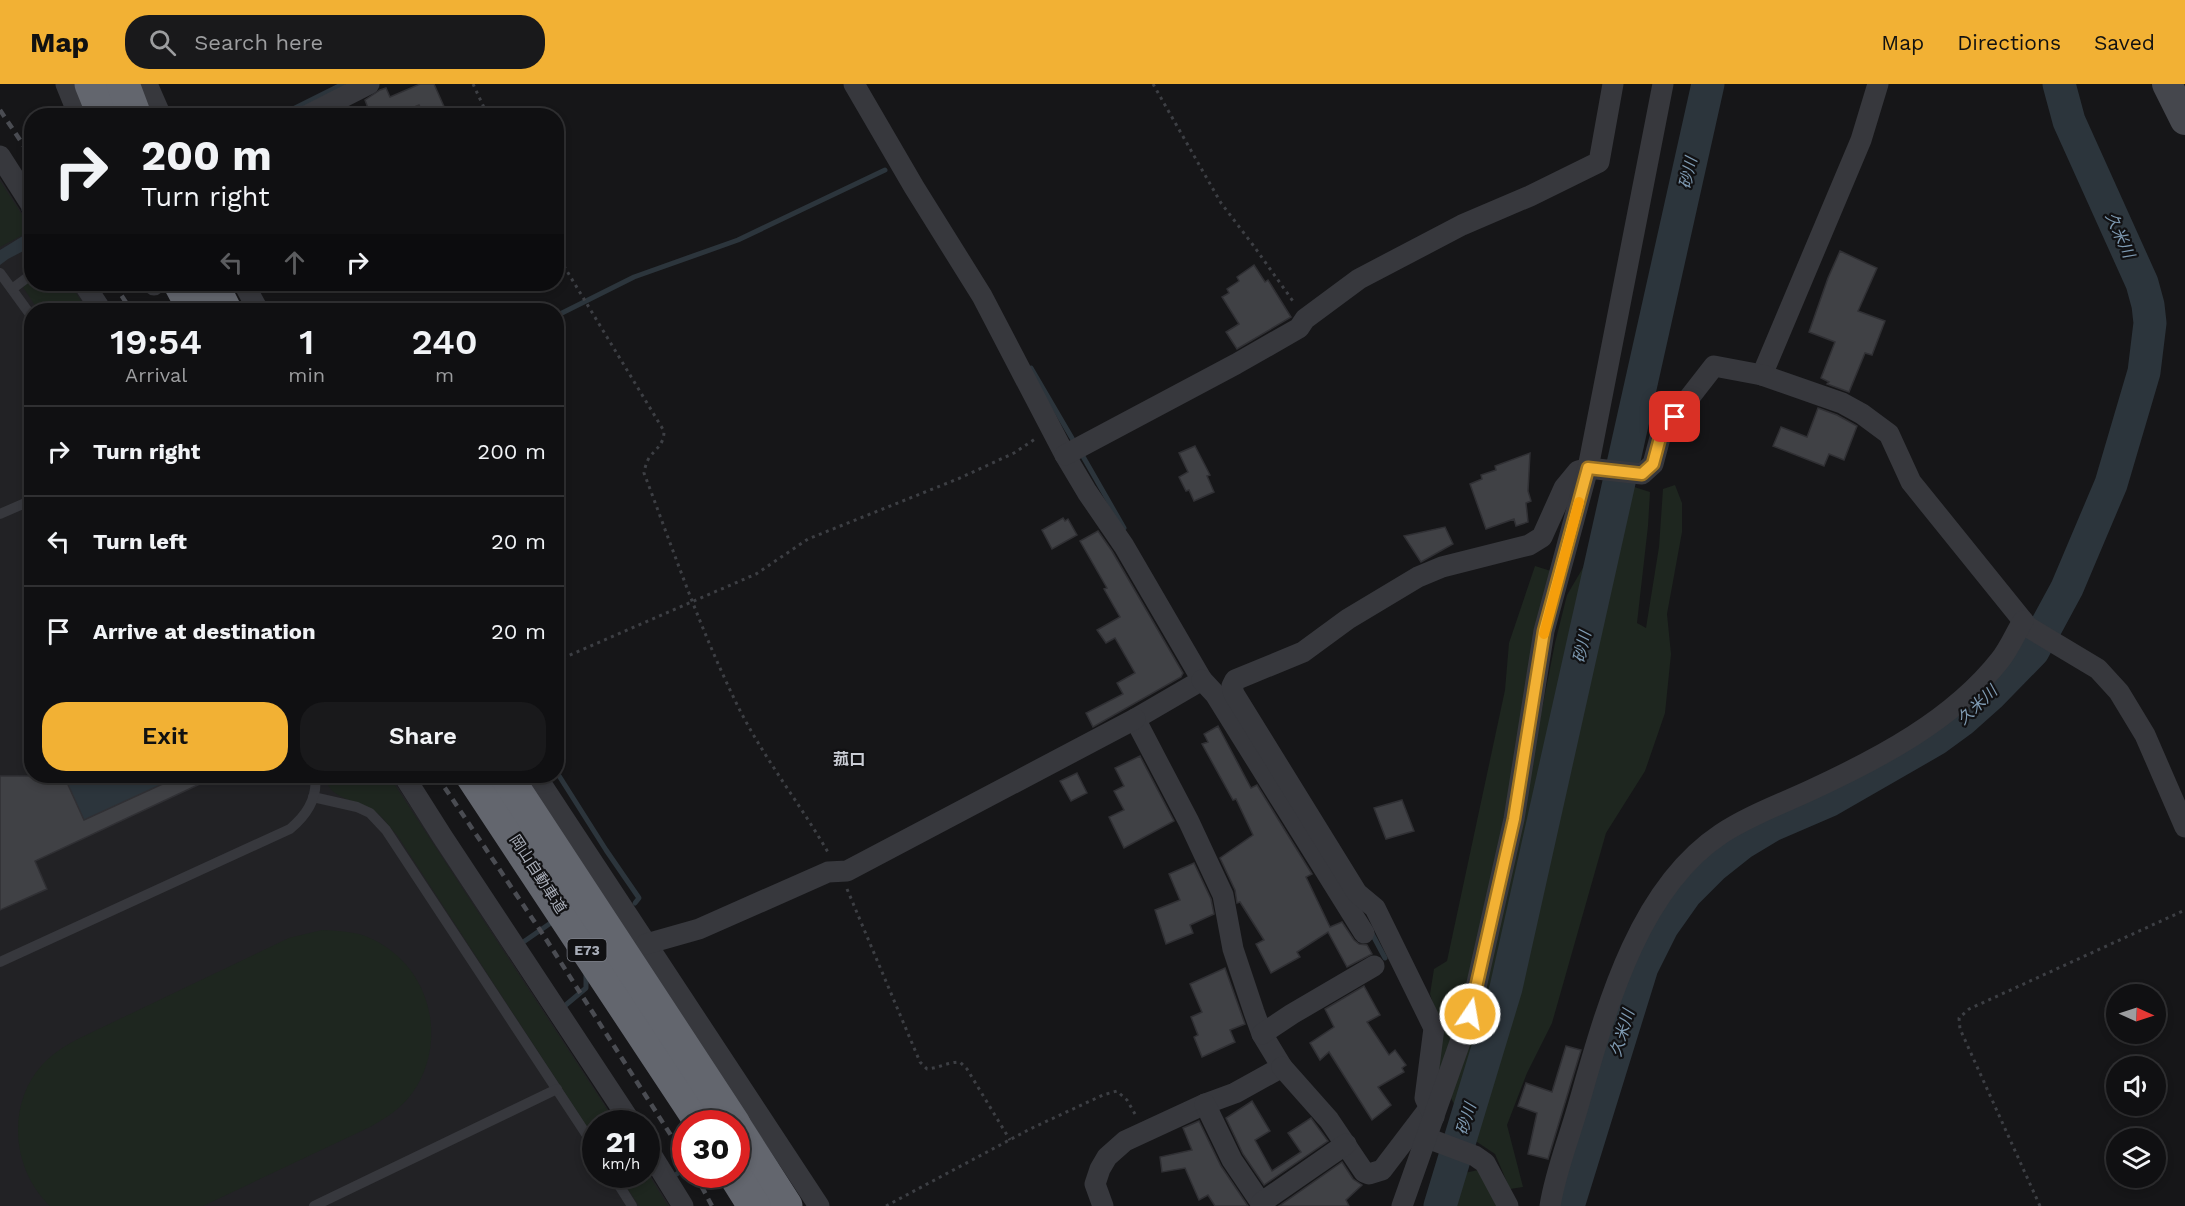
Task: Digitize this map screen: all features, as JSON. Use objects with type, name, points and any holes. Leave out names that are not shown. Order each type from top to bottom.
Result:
[{"type":"highway","points":[[91,84],[101,108]]},
{"type":"highway","points":[[123,84],[132,108]]},
{"type":"highway","points":[[171,291],[185,303]]},
{"type":"highway","name":"岡山自動車道","points":[[477,783],[693,1110]]},
{"type":"highway","name":"岡山自動車道","points":[[511,783],[725,1110]]},
{"type":"highway","points":[[750,1150],[786,1206]]},
{"type":"highway","points":[[743,1188],[754,1206]]},
{"type":"main road","points":[[2167,84],[2185,120]]},
{"type":"street","points":[[66,84],[76,108]]},
{"type":"street","points":[[147,84],[158,108]]},
{"type":"street","points":[[322,108],[369,84]]},
{"type":"street","points":[[854,84],[914,187],[982,296],[1050,429],[1073,450],[1092,500],[1218,689],[1364,933]]},
{"type":"street","points":[[1073,450],[1299,328],[1305,319],[1359,279],[1462,225],[1530,196],[1599,162],[1613,84]]},
{"type":"street","points":[[1402,1206],[1430,1140],[1432,1112],[1470,1014],[1514,819],[1544,631],[1596,469],[1663,84]]},
{"type":"street","points":[[1762,375],[1861,140],[1878,84]]},
{"type":"street","points":[[0,156],[24,194]]},
{"type":"street","points":[[646,944],[699,929],[828,872],[847,871],[1136,719],[1218,689],[1304,652],[1348,620],[1419,577],[1442,567],[1529,545],[1542,537],[1564,488],[1578,471],[1596,469],[1642,474],[1653,464],[1661,434],[1714,366],[1762,375],[1842,403],[1862,414],[1889,434],[1911,482],[2025,624],[2098,669],[2119,692],[2145,735],[2185,827]]},
{"type":"street","points":[[1550,1206],[1601,1028],[1625,964],[1648,916],[1676,876],[1689,861],[1721,834],[1846,774],[1919,731],[1965,696],[1984,678],[2025,624]]},
{"type":"street","points":[[1218,689],[1234,694],[1357,893],[1375,908],[1434,1028],[1425,1098],[1432,1112]]},
{"type":"street","points":[[1136,719],[1189,822],[1223,895],[1233,949],[1262,1034],[1282,1067],[1329,1120],[1364,1172],[1369,1174],[1382,1170],[1432,1112]]},
{"type":"street","points":[[409,783],[623,1110]]},
{"type":"street","points":[[541,783],[819,1206]]},
{"type":"street","points":[[1262,1034],[1374,966]]},
{"type":"street","points":[[1103,1206],[1095,1184],[1100,1169],[1107,1156],[1125,1141],[1205,1104],[1235,1093],[1282,1067]]},
{"type":"street","points":[[1205,1104],[1232,1160],[1262,1205],[1346,1144]]},
{"type":"street","points":[[1430,1140],[1474,1156],[1485,1163],[1508,1206]]},
{"type":"street","points":[[660,1167],[684,1206]]},
{"type":"lane","points":[[0,273],[24,306]]},
{"type":"lane","points":[[10,287],[24,279]]},
{"type":"lane","points":[[0,514],[24,504]]},
{"type":"lane","points":[[0,962],[290,829],[302,819],[310,807],[314,783]]},
{"type":"lane","points":[[313,797],[357,807],[370,813],[386,830],[582,1127]]},
{"type":"lane","points":[[314,1206],[557,1089]]},
{"type":"lane","points":[[621,1188],[632,1206]]},
{"type":"path","points":[[473,84],[484,108]]},
{"type":"path","points":[[1153,84],[1221,203],[1305,319]]},
{"type":"path","points":[[564,267],[664,431],[660,448],[647,461],[644,474],[732,695],[776,771],[815,829],[839,871],[920,1062],[927,1069],[960,1062],[968,1069],[1010,1140]]},
{"type":"path","points":[[564,657],[756,574],[808,539],[960,478],[1014,453],[1050,429]]},
{"type":"path","points":[[2040,1206],[1959,1029],[1959,1018],[1969,1009],[2185,910]]},
{"type":"path","points":[[886,1206],[1010,1140],[1103,1095],[1117,1091],[1127,1100],[1145,1132]]},
{"type":"shaded area","points":[[0,178],[24,216],[24,291],[77,291],[84,303],[24,303],[24,783],[396,783],[609,1110],[582,1110],[582,1188],[658,1188],[670,1206],[0,1206]]},
{"type":"shaded area","points":[[0,181],[24,218],[24,234],[0,247]]},
{"type":"shaded area","points":[[24,235],[24,251],[0,265],[0,250]]},
{"type":"shaded area","points":[[26,291],[75,291],[82,303],[33,303]]},
{"type":"shaded area","points":[[1675,485],[1682,503],[1682,532],[1667,614],[1671,654],[1665,713],[1645,771],[1606,833],[1552,1023],[1527,1073],[1507,1125],[1523,1187],[1510,1189],[1495,1154],[1471,1138],[1451,1098],[1521,816],[1555,643],[1567,595],[1631,486],[1650,492],[1637,623],[1646,628],[1659,547],[1663,489]]},
{"type":"shaded area","points":[[1535,566],[1551,571],[1506,818],[1462,1018],[1443,1076],[1436,1068],[1439,1022],[1430,994],[1434,969],[1447,961],[1505,690],[1509,643]]},
{"type":"shaded area","points":[[67,783],[165,783],[84,820]]},
{"type":"shaded area","points":[[327,783],[394,783],[607,1110],[582,1110],[582,1119],[397,835],[383,818],[370,808],[333,791]]},
{"type":"shaded area","points":[[322,930],[354,933],[372,939],[392,951],[408,967],[420,986],[428,1006],[431,1028],[430,1050],[424,1072],[404,1103],[370,1127],[203,1206],[50,1206],[37,1191],[28,1174],[21,1156],[18,1137],[23,1099],[30,1081],[42,1065],[60,1050],[80,1038],[289,938]]},
{"type":"shaded area","points":[[1478,1170],[1497,1206],[1447,1206],[1460,1174]]},
{"type":"shaded area","points":[[627,1188],[657,1188],[668,1206],[639,1206]]},
{"type":"building","points":[[420,84],[434,84],[445,108],[420,108],[419,105],[412,108],[368,108],[365,100],[386,88],[390,97]]},
{"type":"building","points":[[1840,251],[1877,268],[1858,311],[1885,321],[1872,355],[1865,353],[1849,392],[1827,384],[1829,382],[1821,378],[1835,342],[1809,332]]},
{"type":"building","points":[[1254,265],[1265,282],[1268,280],[1291,317],[1237,349],[1226,332],[1239,324],[1222,297],[1229,293],[1227,289],[1239,281],[1237,277]]},
{"type":"building","points":[[1818,408],[1857,426],[1844,460],[1829,454],[1824,466],[1773,446],[1781,427],[1807,437]]},
{"type":"building","points":[[1195,446],[1210,475],[1207,476],[1214,492],[1194,501],[1179,477],[1188,472],[1179,453]]},
{"type":"building","points":[[1530,453],[1528,491],[1531,501],[1526,503],[1528,522],[1516,526],[1514,519],[1486,529],[1470,484],[1482,479],[1481,475],[1496,470],[1495,466]]},
{"type":"building","points":[[1063,518],[1065,521],[1068,519],[1077,535],[1052,549],[1042,530]]},
{"type":"building","points":[[1445,527],[1453,544],[1421,562],[1404,536]]},
{"type":"building","points":[[1098,531],[1183,673],[1181,677],[1093,727],[1086,713],[1123,694],[1117,683],[1135,673],[1115,638],[1106,643],[1097,630],[1120,617],[1104,589],[1107,588],[1080,541]]},
{"type":"building","points":[[1218,726],[1251,788],[1257,785],[1312,874],[1306,877],[1330,927],[1342,922],[1354,940],[1359,944],[1367,945],[1372,954],[1347,967],[1328,932],[1297,952],[1300,957],[1271,973],[1256,944],[1264,940],[1240,902],[1237,903],[1235,890],[1220,858],[1253,835],[1236,799],[1233,800],[1202,744],[1208,742],[1204,734]]},
{"type":"building","points":[[1140,756],[1174,821],[1124,848],[1109,817],[1124,810],[1114,791],[1124,786],[1115,768]]},
{"type":"building","points":[[1077,773],[1087,793],[1071,801],[1060,781]]},
{"type":"building","points":[[0,776],[24,776],[24,783],[67,783],[84,820],[165,783],[202,783],[35,861],[47,889],[0,910]]},
{"type":"building","points":[[1402,800],[1414,831],[1386,839],[1374,808]]},
{"type":"building","points":[[1194,863],[1211,899],[1214,914],[1190,925],[1193,933],[1166,944],[1155,910],[1180,900],[1169,874]]},
{"type":"building","points":[[1225,968],[1245,1024],[1230,1030],[1235,1042],[1202,1057],[1194,1037],[1198,1035],[1191,1017],[1202,1012],[1190,984]]},
{"type":"building","points":[[1364,986],[1380,1015],[1367,1022],[1389,1055],[1395,1050],[1406,1065],[1402,1068],[1404,1072],[1378,1087],[1391,1105],[1372,1120],[1329,1052],[1320,1060],[1310,1043],[1334,1027],[1325,1009]]},
{"type":"building","points":[[1566,1046],[1581,1050],[1548,1159],[1528,1154],[1537,1113],[1518,1106],[1526,1083],[1552,1092]]},
{"type":"building","points":[[1252,1101],[1270,1131],[1255,1140],[1272,1171],[1301,1152],[1288,1133],[1311,1118],[1328,1141],[1264,1185],[1243,1154],[1226,1118]]},
{"type":"building","points":[[1199,1121],[1221,1166],[1248,1206],[1215,1206],[1208,1195],[1199,1200],[1185,1168],[1162,1172],[1160,1157],[1192,1150],[1183,1128]]},
{"type":"building","points":[[1342,1162],[1353,1179],[1362,1185],[1346,1200],[1349,1206],[1279,1206]]},
{"type":"waterway","points":[[295,108],[343,84]]},
{"type":"waterway","name":"砂川","points":[[1440,1206],[1506,988],[1708,84]]},
{"type":"waterway","name":"久米川","points":[[1568,1206],[1642,967],[1662,927],[1686,893],[1713,866],[1742,843],[1772,825],[1830,800],[1936,739],[1962,720],[2033,651],[2067,588],[2111,484],[2144,372],[2150,323],[2142,283],[2069,121],[2059,84]]},
{"type":"waterway","points":[[564,312],[634,277],[738,240],[885,170]]},
{"type":"waterway","points":[[1031,368],[1076,445]]},
{"type":"waterway","points":[[1081,453],[1124,528]]},
{"type":"waterway","points":[[564,783],[639,898],[635,903]]},
{"type":"waterway","points":[[519,945],[555,920]]},
{"type":"waterway","points":[[1370,930],[1385,958]]},
{"type":"waterway","points":[[561,1009],[586,988],[586,974]]},
{"type":"railway","points":[[0,110],[24,146]]},
{"type":"railway","points":[[119,291],[126,303]]},
{"type":"railway","points":[[442,783],[544,936],[672,1137]]},
{"type":"railway","points":[[702,1188],[712,1206]]},
{"type":"slow traffic","points":[[1544,634],[1579,502]]},
{"type":"district","name":"菰口","points":[[849,759]]},
{"type":"route","points":[[1470,1014],[1514,819],[1544,631],[1588,468],[1642,474],[1653,464],[1661,434],[1675,417]]}]
